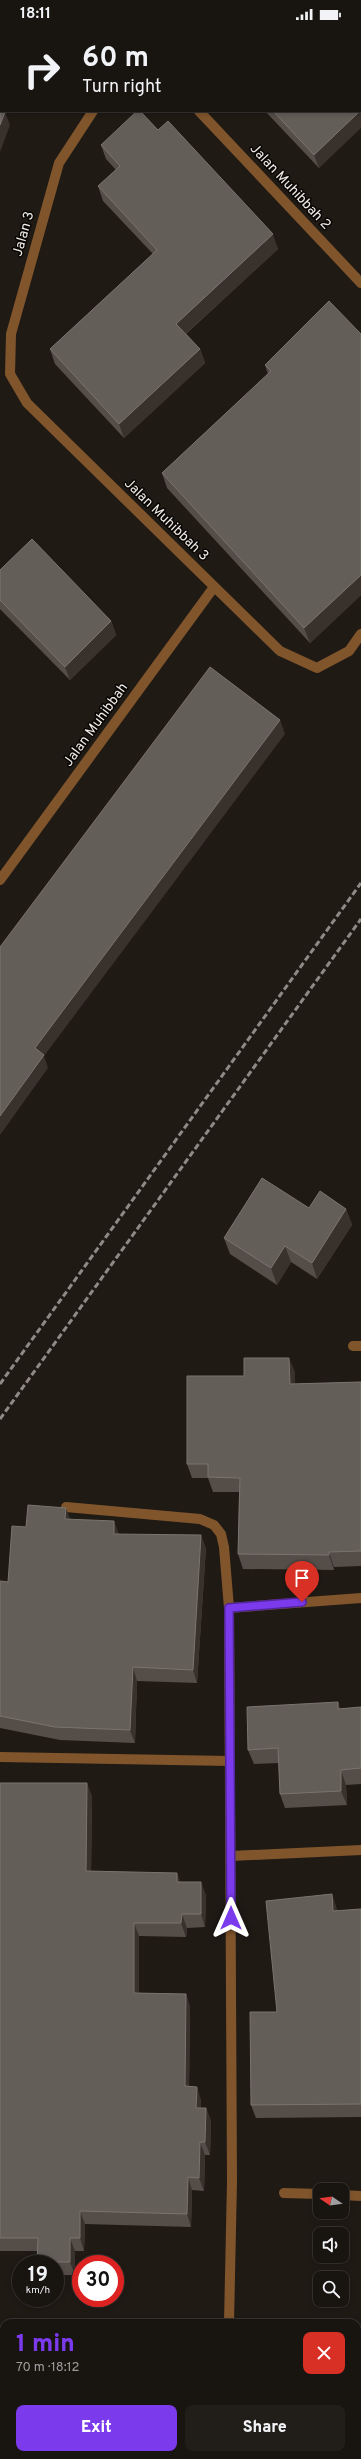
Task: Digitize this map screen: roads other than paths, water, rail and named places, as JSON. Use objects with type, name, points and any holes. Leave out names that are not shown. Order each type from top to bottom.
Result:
[{"type":"street","name":"Jalan 3","points":[[10,374],[11,334],[59,163],[92,112]]},
{"type":"street","name":"Jalan Muhibbah 2","points":[[200,112],[361,283]]},
{"type":"street","name":"Jalan Muhibbah 3","points":[[10,374],[27,403],[280,651],[317,668],[349,651],[361,634]]},
{"type":"street","name":"Jalan Muhibbah","points":[[0,880],[214,587]]},
{"type":"street","points":[[66,1507],[200,1519],[214,1525],[220,1534],[224,1546],[229,1608],[231,1856],[232,2181],[229,2319]]},
{"type":"street","points":[[229,1608],[361,1598]]},
{"type":"street","points":[[0,1757],[230,1761]]},
{"type":"street","points":[[231,1856],[361,1850]]},
{"type":"street","points":[[284,2192],[313,2194]]},
{"type":"street","points":[[349,2195],[361,2196]]},
{"type":"railway","points":[[0,1384],[361,883]]},
{"type":"railway","points":[[0,1419],[361,919]]}]
